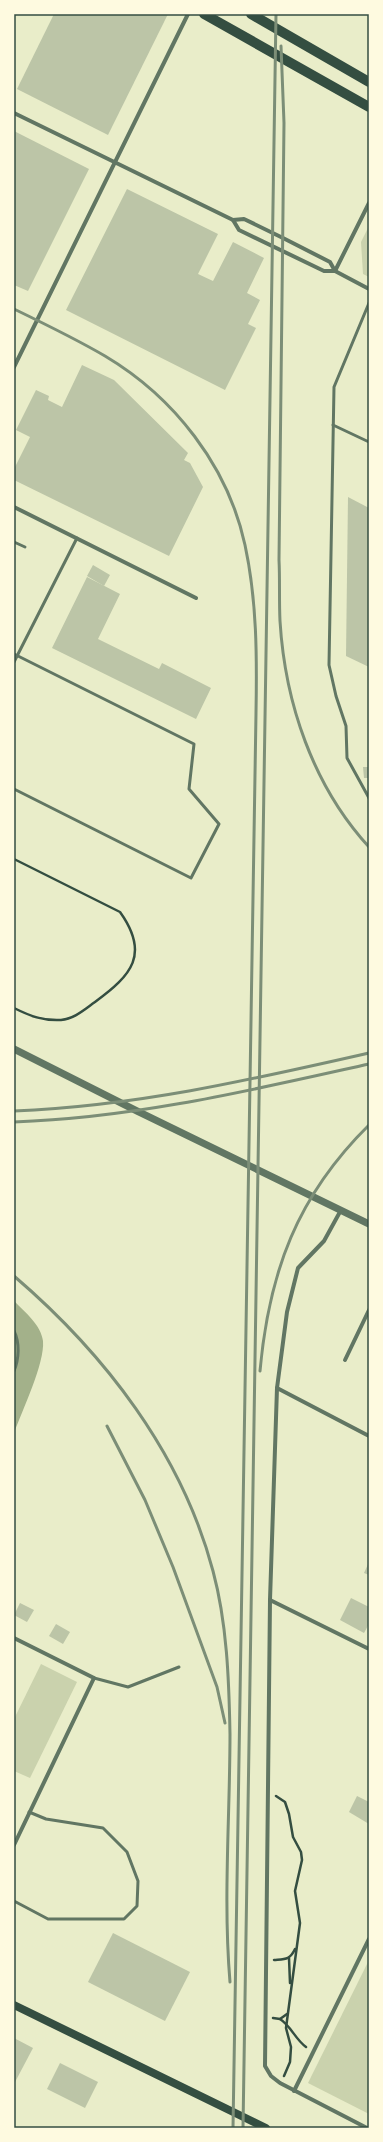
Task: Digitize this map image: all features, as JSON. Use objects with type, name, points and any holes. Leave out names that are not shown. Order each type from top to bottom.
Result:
[{"type":"main road","points":[[204,14],[369,107]]},
{"type":"main road","points":[[251,14],[369,82]]},
{"type":"main road","points":[[14,2005],[266,2128]]},
{"type":"street","points":[[14,367],[188,14]]},
{"type":"street","points":[[14,113],[233,220],[244,219],[283,238],[330,262],[335,271]]},
{"type":"street","points":[[335,271],[369,203]]},
{"type":"street","points":[[233,220],[239,230],[324,271],[335,271],[369,289]]},
{"type":"street","points":[[14,507],[196,598]]},
{"type":"street","points":[[14,1049],[369,1224]]},
{"type":"street","points":[[341,1210],[324,1241],[298,1268],[287,1312],[277,1388],[270,1600],[265,2066],[271,2076],[280,2083],[367,2128]]},
{"type":"street","points":[[345,1360],[369,1310]]},
{"type":"street","points":[[277,1388],[369,1436]]},
{"type":"street","points":[[270,1600],[369,1649]]},
{"type":"street","points":[[14,1638],[94,1678],[28,1812],[14,1845]]},
{"type":"street","points":[[294,2091],[369,1939]]},
{"type":"lane","points":[[369,303],[334,387],[329,665],[336,696],[346,726],[347,758],[369,798]]},
{"type":"lane","points":[[333,425],[369,442]]},
{"type":"lane","points":[[14,662],[16,655],[77,538]]},
{"type":"lane","points":[[14,542],[26,547]]},
{"type":"lane","points":[[14,789],[191,878],[219,824],[189,789],[194,744],[16,655]]},
{"type":"lane","points":[[14,1331],[18,1349],[18,1362],[14,1371]]},
{"type":"lane","points":[[94,1678],[128,1687],[179,1667]]},
{"type":"lane","points":[[14,1901],[48,1919],[124,1919],[137,1906],[138,1881],[127,1852],[103,1828],[46,1819],[28,1812]]},
{"type":"path","points":[[14,858],[120,912],[131,926],[135,944],[133,962],[125,978],[119,985],[76,1015],[62,1020],[42,1020],[14,1008]]},
{"type":"path","points":[[268,1795],[279,1796],[285,1802],[289,1814],[293,1837],[301,1852],[302,1860],[295,1892],[300,1923],[289,1996]]},
{"type":"path","points":[[266,1960],[287,1960],[296,1947]]},
{"type":"path","points":[[280,2083],[290,2062],[291,2047],[287,2036],[286,2023],[291,1974],[289,1958]]},
{"type":"path","points":[[280,2018],[287,2014]]},
{"type":"path","points":[[265,2016],[280,2018],[286,2023],[300,2043],[313,2052]]},
{"type":"shaded area","points":[[369,226],[369,277],[363,274],[361,242]]},
{"type":"shaded area","points":[[14,1301],[36,1324],[42,1335],[43,1350],[37,1374],[14,1433]]},
{"type":"shaded area","points":[[41,1664],[77,1682],[30,1778],[14,1771],[14,1719]]},
{"type":"shaded area","points":[[369,1960],[369,2114],[308,2083]]},
{"type":"building","points":[[54,14],[168,14],[108,135],[17,89]]},
{"type":"building","points":[[14,131],[89,169],[28,291],[14,285]]},
{"type":"building","points":[[127,189],[218,234],[198,274],[213,281],[233,242],[264,258],[247,293],[260,300],[248,324],[256,328],[225,390],[66,310]]},
{"type":"building","points":[[82,365],[114,380],[188,453],[184,460],[190,463],[203,487],[169,556],[14,480],[14,469],[30,437],[16,430],[36,390],[49,396],[48,400],[62,407]]},
{"type":"building","points":[[348,497],[369,508],[369,667],[346,656]]},
{"type":"building","points":[[93,565],[110,575],[104,586],[87,576]]},
{"type":"building","points":[[87,577],[120,594],[98,639],[159,669],[162,663],[211,688],[196,719],[52,648]]},
{"type":"building","points":[[363,767],[369,767],[369,778],[364,778]]},
{"type":"building","points":[[369,1562],[369,1575],[364,1573]]},
{"type":"building","points":[[351,1598],[369,1607],[369,1624],[364,1633],[340,1620]]},
{"type":"building","points":[[20,1603],[34,1610],[27,1622],[14,1615]]},
{"type":"building","points":[[56,1624],[70,1632],[63,1644],[49,1636]]},
{"type":"building","points":[[357,1796],[369,1802],[369,1824],[349,1812]]},
{"type":"building","points":[[113,1933],[190,1972],[165,2021],[88,1982]]},
{"type":"building","points":[[14,2038],[33,2048],[14,2084]]},
{"type":"building","points":[[60,2063],[98,2082],[85,2108],[47,2089]]},
{"type":"railway","points":[[243,2128],[276,14]]},
{"type":"railway","points":[[281,46],[284,123],[279,560],[280,621],[283,652],[288,682],[305,742],[332,797],[349,823],[369,847]]},
{"type":"railway","points":[[14,309],[105,356],[154,392],[175,413],[194,436],[211,461],[226,488],[237,516],[245,545],[252,587],[256,650],[256,692],[233,2128]]},
{"type":"railway","points":[[14,1111],[105,1104],[149,1098],[237,1082],[369,1053]]},
{"type":"railway","points":[[14,1122],[104,1115],[149,1109],[237,1093],[369,1064]]},
{"type":"railway","points":[[260,1371],[264,1335],[271,1301],[279,1268],[291,1238],[305,1208],[323,1179],[344,1152],[369,1125]]},
{"type":"railway","points":[[14,1276],[47,1306],[79,1339],[109,1373],[136,1409],[160,1447],[182,1487],[199,1528],[213,1571],[218,1591],[224,1631],[229,1693],[230,1765],[227,1920],[230,1982]]},
{"type":"railway","points":[[107,1426],[145,1500],[173,1567],[217,1687],[225,1723]]}]
